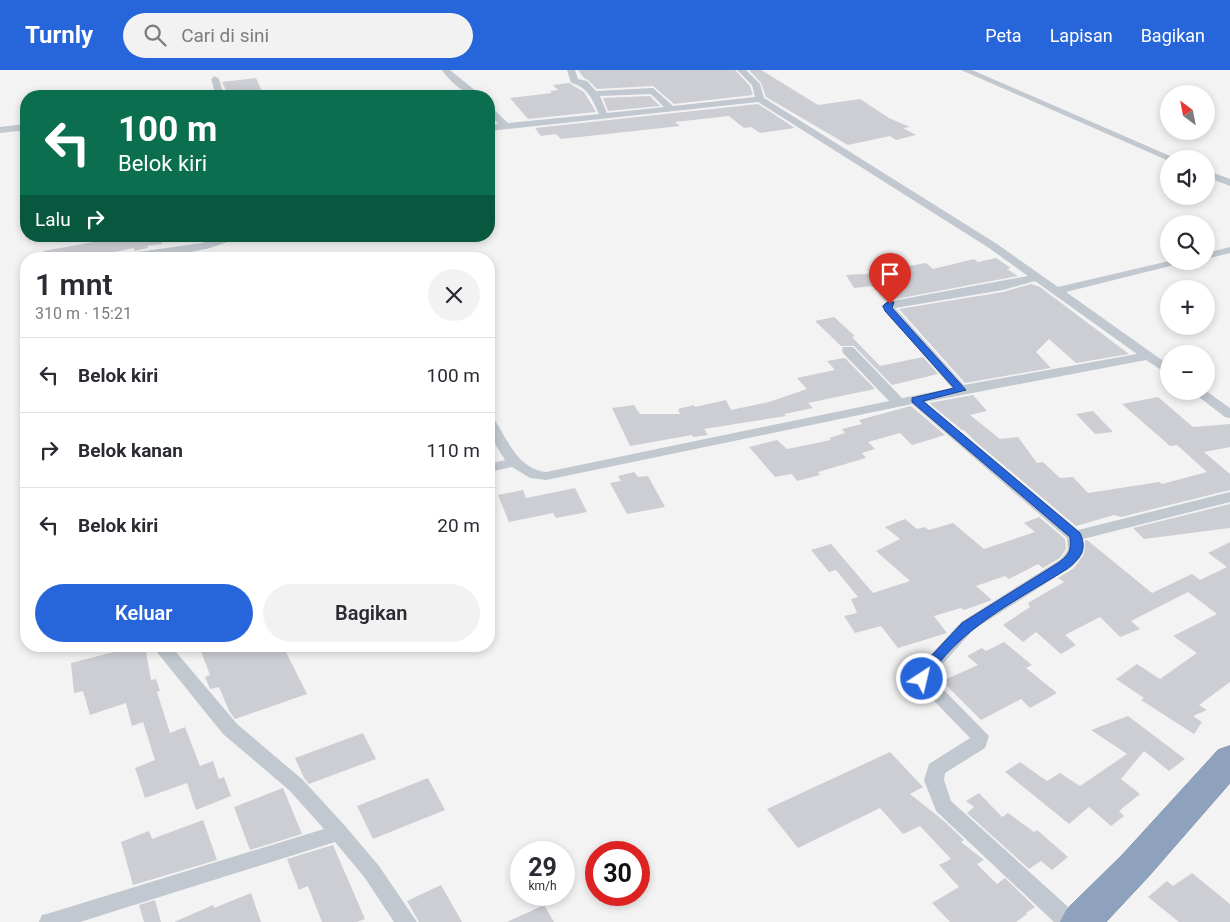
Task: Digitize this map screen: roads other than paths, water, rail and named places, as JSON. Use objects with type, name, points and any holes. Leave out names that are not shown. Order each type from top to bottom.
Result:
[{"type":"highway","points":[[1080,922],[1228,766]]},
{"type":"street","points":[[446,70],[454,82],[470,90]]},
{"type":"street","points":[[571,70],[574,81],[584,83],[594,94],[605,117]]},
{"type":"street","points":[[741,70],[756,84],[760,99]]},
{"type":"street","points":[[965,70],[1160,154]]},
{"type":"street","points":[[215,79],[218,90]]},
{"type":"street","points":[[594,94],[652,91],[672,110]]},
{"type":"street","points":[[495,127],[672,110],[760,99],[941,212],[1160,365]]},
{"type":"street","points":[[495,115],[505,126]]},
{"type":"street","points":[[0,130],[20,128]]},
{"type":"street","points":[[1215,177],[1230,184]]},
{"type":"street","points":[[188,252],[220,242]]},
{"type":"street","points":[[1215,254],[1230,250]]},
{"type":"street","points":[[1056,291],[1160,267]]},
{"type":"street","points":[[961,390],[887,306],[1038,278]]},
{"type":"street","points":[[848,350],[899,403]]},
{"type":"street","points":[[495,432],[514,462],[529,474],[546,476],[961,390],[1148,356]]},
{"type":"street","points":[[916,400],[1075,536],[1076,556],[967,626],[949,643],[921,677],[980,736],[978,743],[936,769],[934,780],[943,805],[1069,922]]},
{"type":"street","points":[[1211,400],[1230,414]]},
{"type":"street","points":[[495,467],[514,462]]},
{"type":"street","points":[[1075,536],[1230,498]]},
{"type":"street","points":[[166,652],[230,729],[296,785],[339,833],[372,872],[406,922]]},
{"type":"street","points":[[50,922],[339,833]]}]
